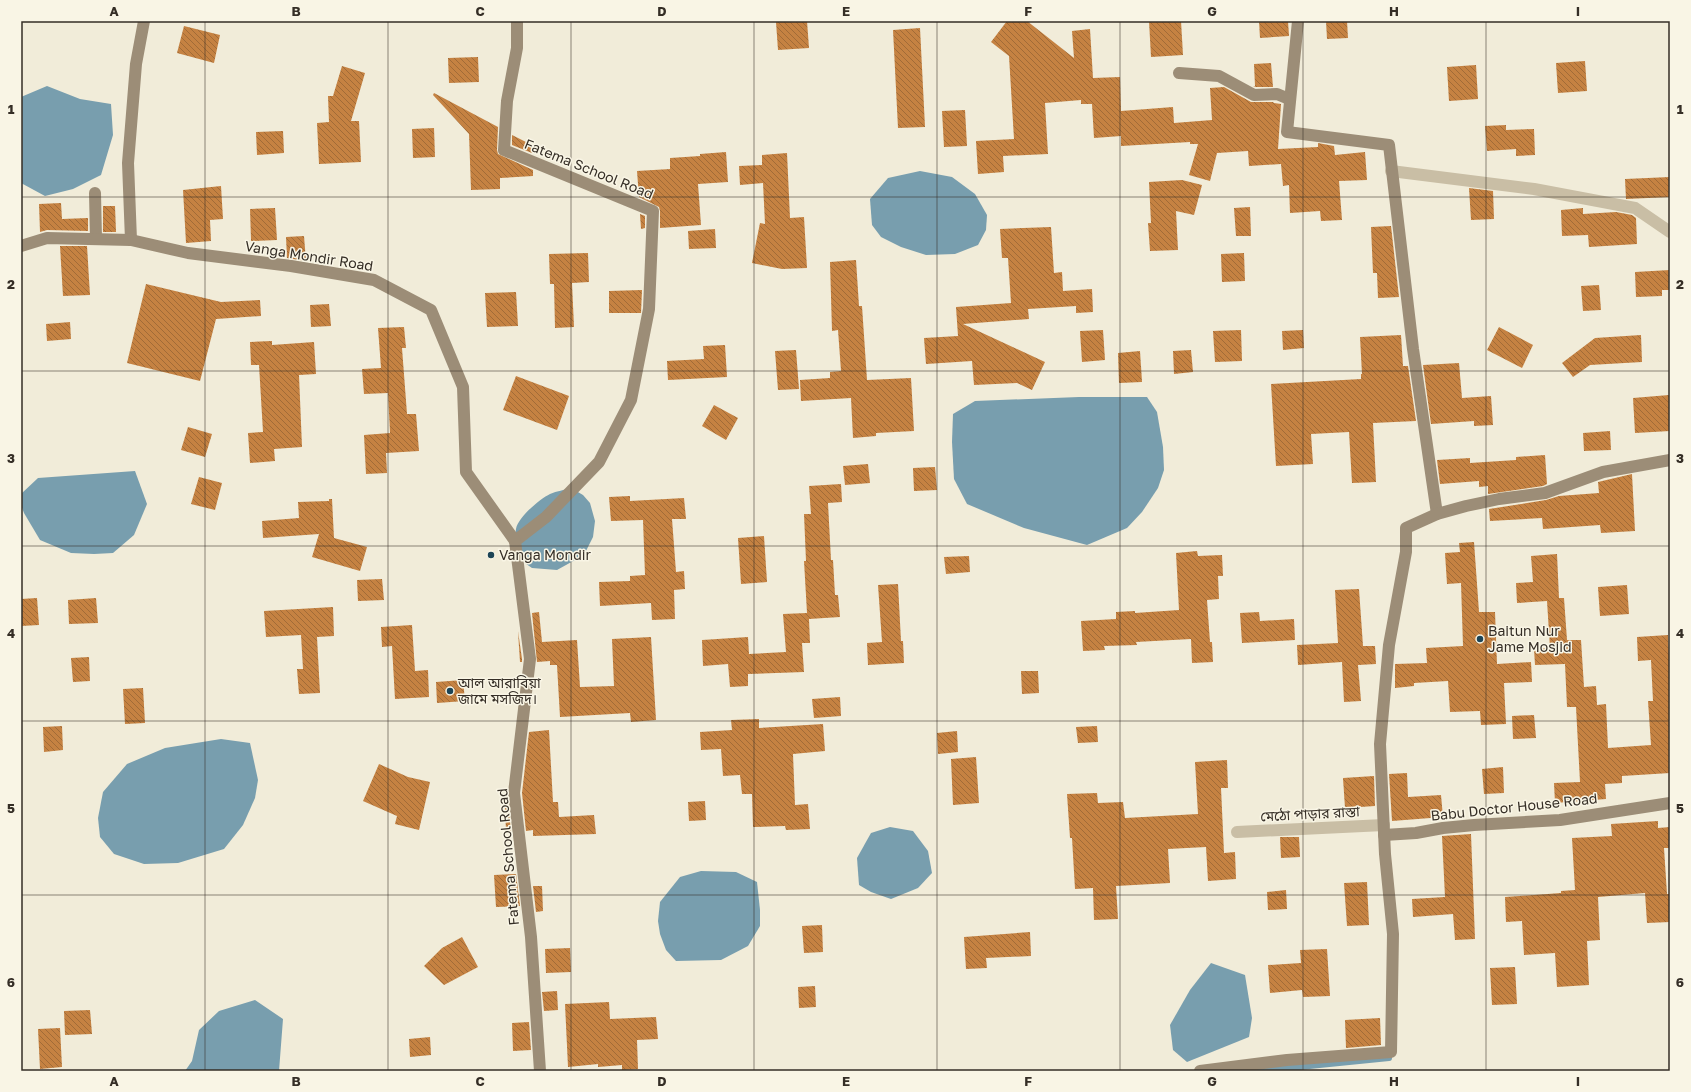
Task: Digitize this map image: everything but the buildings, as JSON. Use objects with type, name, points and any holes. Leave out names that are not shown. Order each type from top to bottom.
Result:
[{"type":"street","points":[[131,240],[128,163],[136,64],[144,21]]},
{"type":"street","name":"Fatema School Road","points":[[517,21],[517,48],[507,101],[504,150],[653,212],[649,310],[631,400],[599,462],[546,517],[515,541],[530,659],[514,793],[531,937],[540,1071]]},
{"type":"street","points":[[1298,21],[1289,99],[1287,132],[1389,145],[1413,349],[1437,514]]},
{"type":"street","points":[[1179,73],[1219,76],[1254,95],[1277,94],[1289,99]]},
{"type":"street","points":[[1392,171],[1534,189],[1635,208],[1670,232]]},
{"type":"street","points":[[95,192],[96,239]]},
{"type":"street","name":"Vanga Mondir Road","points":[[21,246],[48,238],[131,240],[188,253],[291,266],[374,280],[431,310],[462,387],[466,472],[515,541]]},
{"type":"street","points":[[1200,1071],[1286,1060],[1391,1052],[1393,934],[1384,830],[1380,744],[1389,645],[1406,552],[1406,528],[1437,514],[1486,502],[1545,493],[1604,472],[1670,460]]},
{"type":"street","name":"Babu Doctor House Road","points":[[1384,830],[1416,833],[1443,828],[1474,825],[1560,820],[1670,803]]},
{"type":"street","name":"মেঠো পাড়ার রাস্তা","points":[[1237,832],[1384,830]]},
{"type":"water","points":[[47,86],[80,99],[111,104],[113,135],[101,175],[73,189],[45,196],[21,183],[21,97]]},
{"type":"water","points":[[920,171],[952,177],[975,194],[987,215],[986,230],[978,245],[955,254],[926,255],[901,247],[881,237],[872,225],[870,199],[888,178]]},
{"type":"water","points":[[1079,397],[1147,397],[1157,412],[1163,447],[1164,470],[1158,488],[1142,512],[1127,528],[1087,545],[1024,528],[967,504],[954,479],[952,442],[953,414],[975,401]]},
{"type":"water","points":[[135,471],[147,504],[134,535],[113,553],[71,553],[40,540],[21,505],[21,494],[38,478]]},
{"type":"water","points":[[571,488],[583,495],[590,503],[595,521],[593,537],[584,555],[557,570],[532,568],[519,559],[515,536],[518,524],[535,504],[546,496]]},
{"type":"water","points":[[221,739],[250,743],[258,780],[255,798],[243,825],[224,849],[178,863],[144,864],[114,854],[100,837],[98,818],[103,792],[127,764],[165,748]]},
{"type":"water","points":[[890,827],[913,831],[928,851],[932,873],[918,888],[891,899],[871,892],[859,885],[857,858],[871,833]]},
{"type":"water","points":[[701,871],[736,872],[757,882],[760,926],[748,946],[721,960],[676,961],[666,950],[660,934],[658,921],[660,902],[680,877]]},
{"type":"water","points":[[1211,963],[1245,975],[1252,1018],[1249,1037],[1187,1062],[1173,1050],[1170,1025],[1190,990]]},
{"type":"water","points":[[255,1000],[283,1019],[279,1071],[185,1071],[192,1061],[199,1030],[219,1011]]},
{"type":"waterway","points":[[1259,1071],[1389,1058]]},
{"type":"place","name":"Vanga Mondir","points":[[491,555]]},
{"type":"place","name":"Baitun Nur Jame Mosjid","points":[[1480,639]]},
{"type":"place","name":"আল আরাবিয়া জামে মসজিদ।","points":[[450,691]]}]
